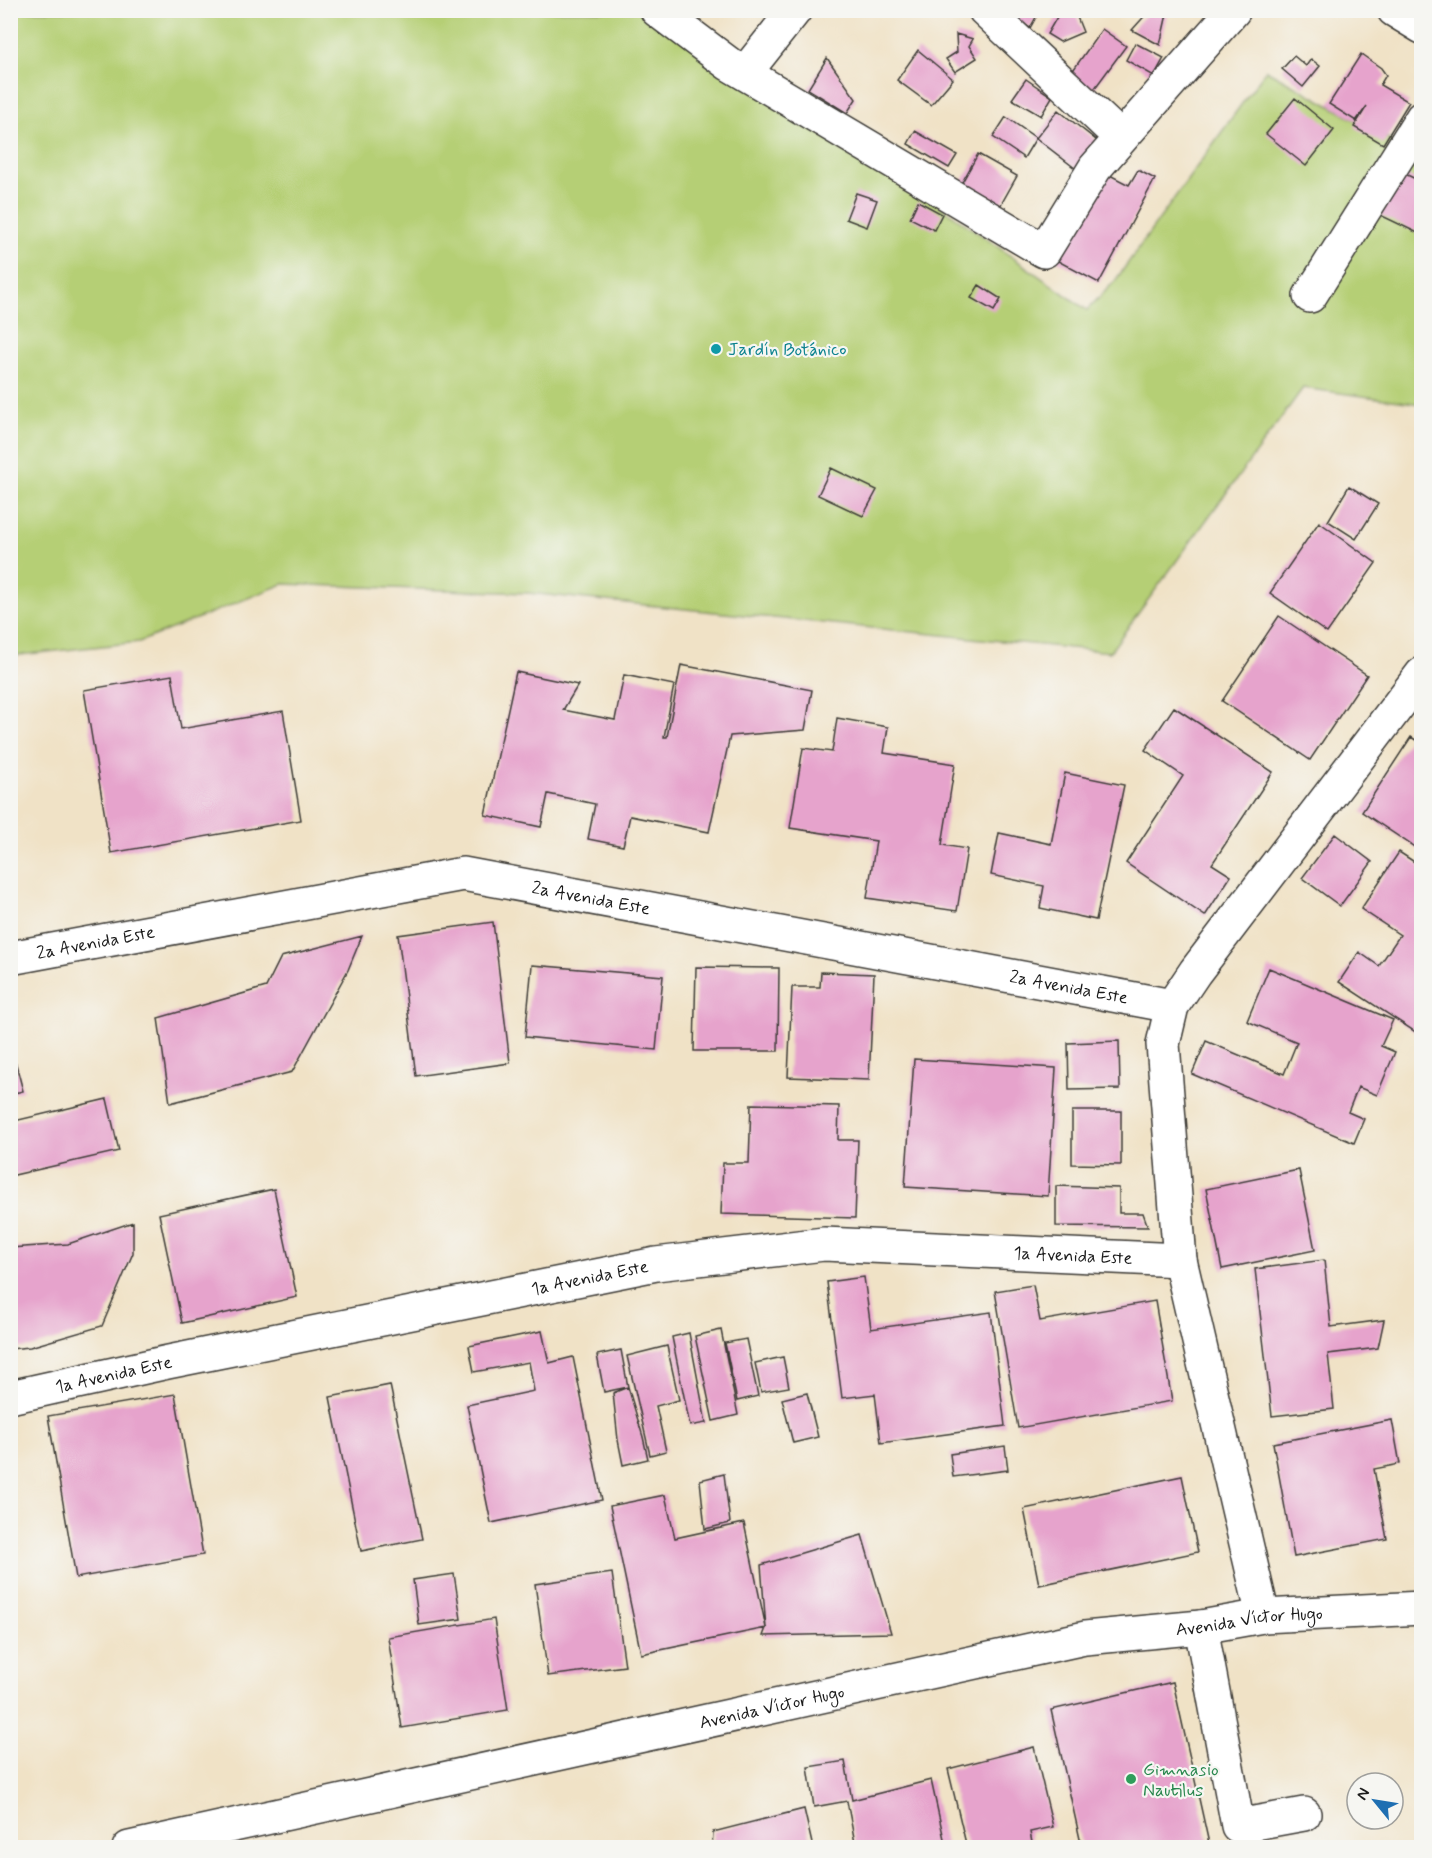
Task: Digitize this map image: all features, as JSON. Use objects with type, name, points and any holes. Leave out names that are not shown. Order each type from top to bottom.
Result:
[{"type":"street","points":[[657,10],[729,64],[1044,251],[1095,168],[1234,10]]},
{"type":"street","points":[[745,73],[795,10]]},
{"type":"street","points":[[985,10],[1121,138]]},
{"type":"street","points":[[1394,10],[1422,27]]},
{"type":"street","points":[[1310,296],[1422,118]]},
{"type":"street","points":[[1263,1616],[1180,1260],[1163,1044],[1172,1006],[1195,972],[1422,674]]},
{"type":"street","name":"2a Avenida Este","points":[[10,958],[463,874],[1172,1006]]},
{"type":"street","name":"1a Avenida Este","points":[[10,1397],[168,1362],[656,1264],[825,1244],[1180,1260]]},
{"type":"street","name":"Avenida Víctor Hugo","points":[[129,1848],[258,1834],[1085,1638],[1201,1627],[1263,1616],[1422,1608]]},
{"type":"street","points":[[1201,1627],[1238,1826],[1304,1814]]},
{"type":"green space","name":"Jardín Botánico","points":[[10,11],[683,11],[858,148],[1087,310],[1115,281],[1266,70],[1421,157],[1421,404],[1303,388],[1110,652],[528,593],[283,584],[139,642],[11,656]]},
{"type":"building","points":[[1003,10],[1040,10],[1030,28],[1002,12]]},
{"type":"building","points":[[1061,10],[1075,12],[1083,32],[1060,42],[1047,34]]},
{"type":"building","points":[[1150,10],[1167,14],[1160,45],[1132,30]]},
{"type":"building","points":[[1102,29],[1126,46],[1092,92],[1069,76]]},
{"type":"building","points":[[956,34],[973,39],[969,46],[977,58],[955,72],[946,59],[957,52]]},
{"type":"building","points":[[1135,43],[1164,58],[1154,76],[1126,60]]},
{"type":"building","points":[[918,50],[953,79],[931,105],[897,80]]},
{"type":"building","points":[[1361,54],[1381,68],[1386,75],[1380,85],[1409,102],[1383,144],[1354,127],[1367,106],[1356,121],[1329,104]]},
{"type":"building","points":[[1294,56],[1306,66],[1311,59],[1320,66],[1303,87],[1282,69]]},
{"type":"building","points":[[827,58],[856,99],[847,113],[808,89]]},
{"type":"building","points":[[1026,79],[1052,97],[1041,116],[1012,99]]},
{"type":"building","points":[[1295,98],[1334,130],[1306,166],[1266,134]]},
{"type":"building","points":[[1058,110],[1101,144],[1080,172],[1036,138]]},
{"type":"building","points":[[1006,117],[1036,138],[1024,158],[993,137]]},
{"type":"building","points":[[915,131],[957,155],[949,168],[908,144]]},
{"type":"building","points":[[978,154],[1017,176],[990,224],[951,202]]},
{"type":"building","points":[[1138,170],[1155,179],[1099,283],[1056,260],[1104,172],[1129,185]]},
{"type":"building","points":[[1401,172],[1422,182],[1422,235],[1380,215]]},
{"type":"building","points":[[856,193],[877,200],[867,227],[846,219]]},
{"type":"building","points":[[918,201],[942,214],[934,230],[910,218]]},
{"type":"building","points":[[979,285],[1001,299],[994,311],[971,298]]},
{"type":"building","points":[[831,468],[877,490],[863,516],[818,495]]},
{"type":"building","points":[[1349,486],[1378,504],[1356,539],[1328,521]]},
{"type":"building","points":[[1319,522],[1376,563],[1327,633],[1270,593]]},
{"type":"building","points":[[1279,616],[1367,675],[1310,760],[1222,701]]},
{"type":"building","points":[[681,665],[812,690],[805,730],[730,736],[709,832],[630,816],[623,846],[588,839],[595,804],[548,794],[541,827],[485,815],[516,672],[578,685],[563,710],[615,720],[624,675],[674,685],[664,737],[667,737]]},
{"type":"building","points":[[172,675],[181,729],[283,711],[301,820],[111,853],[84,690]]},
{"type":"building","points":[[1174,707],[1273,772],[1212,864],[1231,876],[1205,916],[1126,863],[1183,776],[1145,750]]},
{"type":"building","points":[[837,718],[888,727],[884,753],[955,764],[942,845],[967,849],[957,911],[867,898],[876,841],[790,828],[803,748],[832,752]]},
{"type":"building","points":[[1411,737],[1422,744],[1422,852],[1362,812]]},
{"type":"building","points":[[1065,773],[1124,785],[1096,920],[1040,908],[1044,886],[991,875],[999,833],[1051,844]]},
{"type":"building","points":[[1335,834],[1372,862],[1340,906],[1302,878]]},
{"type":"building","points":[[1399,852],[1422,867],[1422,1032],[1420,1035],[1339,982],[1359,952],[1379,966],[1400,935],[1361,909]]},
{"type":"building","points":[[493,922],[510,1063],[416,1076],[398,935]]},
{"type":"building","points":[[362,936],[348,970],[292,1072],[170,1103],[158,1018],[266,987],[281,957]]},
{"type":"building","points":[[532,965],[663,976],[656,1050],[525,1037]]},
{"type":"building","points":[[696,967],[779,968],[778,1051],[694,1051]]},
{"type":"building","points":[[1269,968],[1393,1020],[1381,1046],[1395,1052],[1377,1095],[1358,1087],[1348,1112],[1364,1119],[1354,1143],[1192,1074],[1206,1041],[1284,1074],[1297,1042],[1247,1021]]},
{"type":"building","points":[[821,972],[874,974],[869,1080],[788,1077],[792,987],[820,987]]},
{"type":"building","points":[[1119,1041],[1120,1089],[1069,1090],[1068,1043]]},
{"type":"building","points":[[914,1059],[1056,1068],[1048,1196],[905,1187]]},
{"type":"building","points":[[16,1064],[23,1091],[10,1094],[10,1065]]},
{"type":"building","points":[[107,1099],[119,1151],[10,1176],[10,1122]]},
{"type":"building","points":[[751,1104],[839,1106],[838,1140],[858,1140],[855,1218],[721,1214],[723,1163],[749,1163]]},
{"type":"building","points":[[1072,1111],[1121,1111],[1121,1165],[1072,1164]]},
{"type":"building","points":[[1299,1170],[1315,1250],[1222,1269],[1206,1189]]},
{"type":"building","points":[[1056,1186],[1119,1188],[1119,1213],[1143,1213],[1148,1227],[1056,1226]]},
{"type":"building","points":[[274,1189],[297,1297],[182,1323],[159,1214]]},
{"type":"building","points":[[133,1222],[133,1253],[102,1326],[30,1347],[10,1349],[10,1248],[68,1244]]},
{"type":"building","points":[[1324,1260],[1331,1327],[1384,1320],[1378,1348],[1328,1354],[1334,1409],[1272,1416],[1255,1269]]},
{"type":"building","points":[[864,1277],[871,1329],[991,1312],[1005,1426],[881,1443],[875,1394],[842,1398],[827,1282]]},
{"type":"building","points":[[1033,1285],[1040,1321],[1155,1301],[1172,1401],[1018,1428],[995,1291]]},
{"type":"building","points":[[721,1330],[738,1415],[713,1421],[695,1336]]},
{"type":"building","points":[[542,1331],[549,1363],[573,1357],[602,1500],[491,1523],[467,1405],[534,1391],[529,1362],[474,1372],[469,1346]]},
{"type":"building","points":[[689,1333],[706,1423],[690,1426],[672,1337]]},
{"type":"building","points":[[746,1339],[758,1396],[737,1401],[725,1343]]},
{"type":"building","points":[[667,1346],[679,1400],[656,1406],[666,1451],[650,1455],[627,1356]]},
{"type":"building","points":[[621,1350],[628,1387],[604,1392],[597,1355]]},
{"type":"building","points":[[783,1357],[789,1387],[761,1392],[755,1363]]},
{"type":"building","points":[[390,1385],[422,1539],[361,1551],[330,1397]]},
{"type":"building","points":[[628,1387],[648,1459],[623,1465],[613,1393]]},
{"type":"building","points":[[807,1393],[818,1437],[793,1443],[782,1399]]},
{"type":"building","points":[[175,1394],[203,1555],[76,1578],[48,1416]]},
{"type":"building","points":[[1392,1420],[1400,1464],[1374,1469],[1387,1539],[1294,1557],[1273,1443]]},
{"type":"building","points":[[1005,1446],[1008,1470],[953,1477],[950,1454]]},
{"type":"building","points":[[724,1474],[730,1523],[705,1529],[700,1480]]},
{"type":"building","points":[[1182,1476],[1198,1552],[1039,1585],[1024,1509]]},
{"type":"building","points":[[665,1495],[675,1538],[744,1523],[766,1628],[641,1654],[610,1506]]},
{"type":"building","points":[[862,1535],[891,1633],[763,1636],[766,1628],[761,1565]]},
{"type":"building","points":[[612,1573],[625,1666],[548,1676],[535,1584]]},
{"type":"building","points":[[454,1574],[461,1619],[419,1625],[413,1580]]},
{"type":"building","points":[[494,1619],[508,1710],[402,1728],[388,1637]]},
{"type":"building","name":"Gimnasio Nautilus","points":[[1173,1682],[1210,1848],[1082,1848],[1051,1710]]},
{"type":"building","points":[[1034,1747],[1053,1827],[1030,1832],[1033,1848],[967,1848],[948,1769]]},
{"type":"building","points":[[845,1761],[852,1800],[931,1780],[946,1848],[856,1848],[847,1801],[814,1807],[808,1767]]},
{"type":"building","points":[[804,1809],[813,1848],[712,1848],[713,1832]]},
{"type":"place","name":"Jardín Botánico","points":[[716,349]]},
{"type":"place","name":"Gimnasio Nautilus","points":[[1131,1779]]}]
